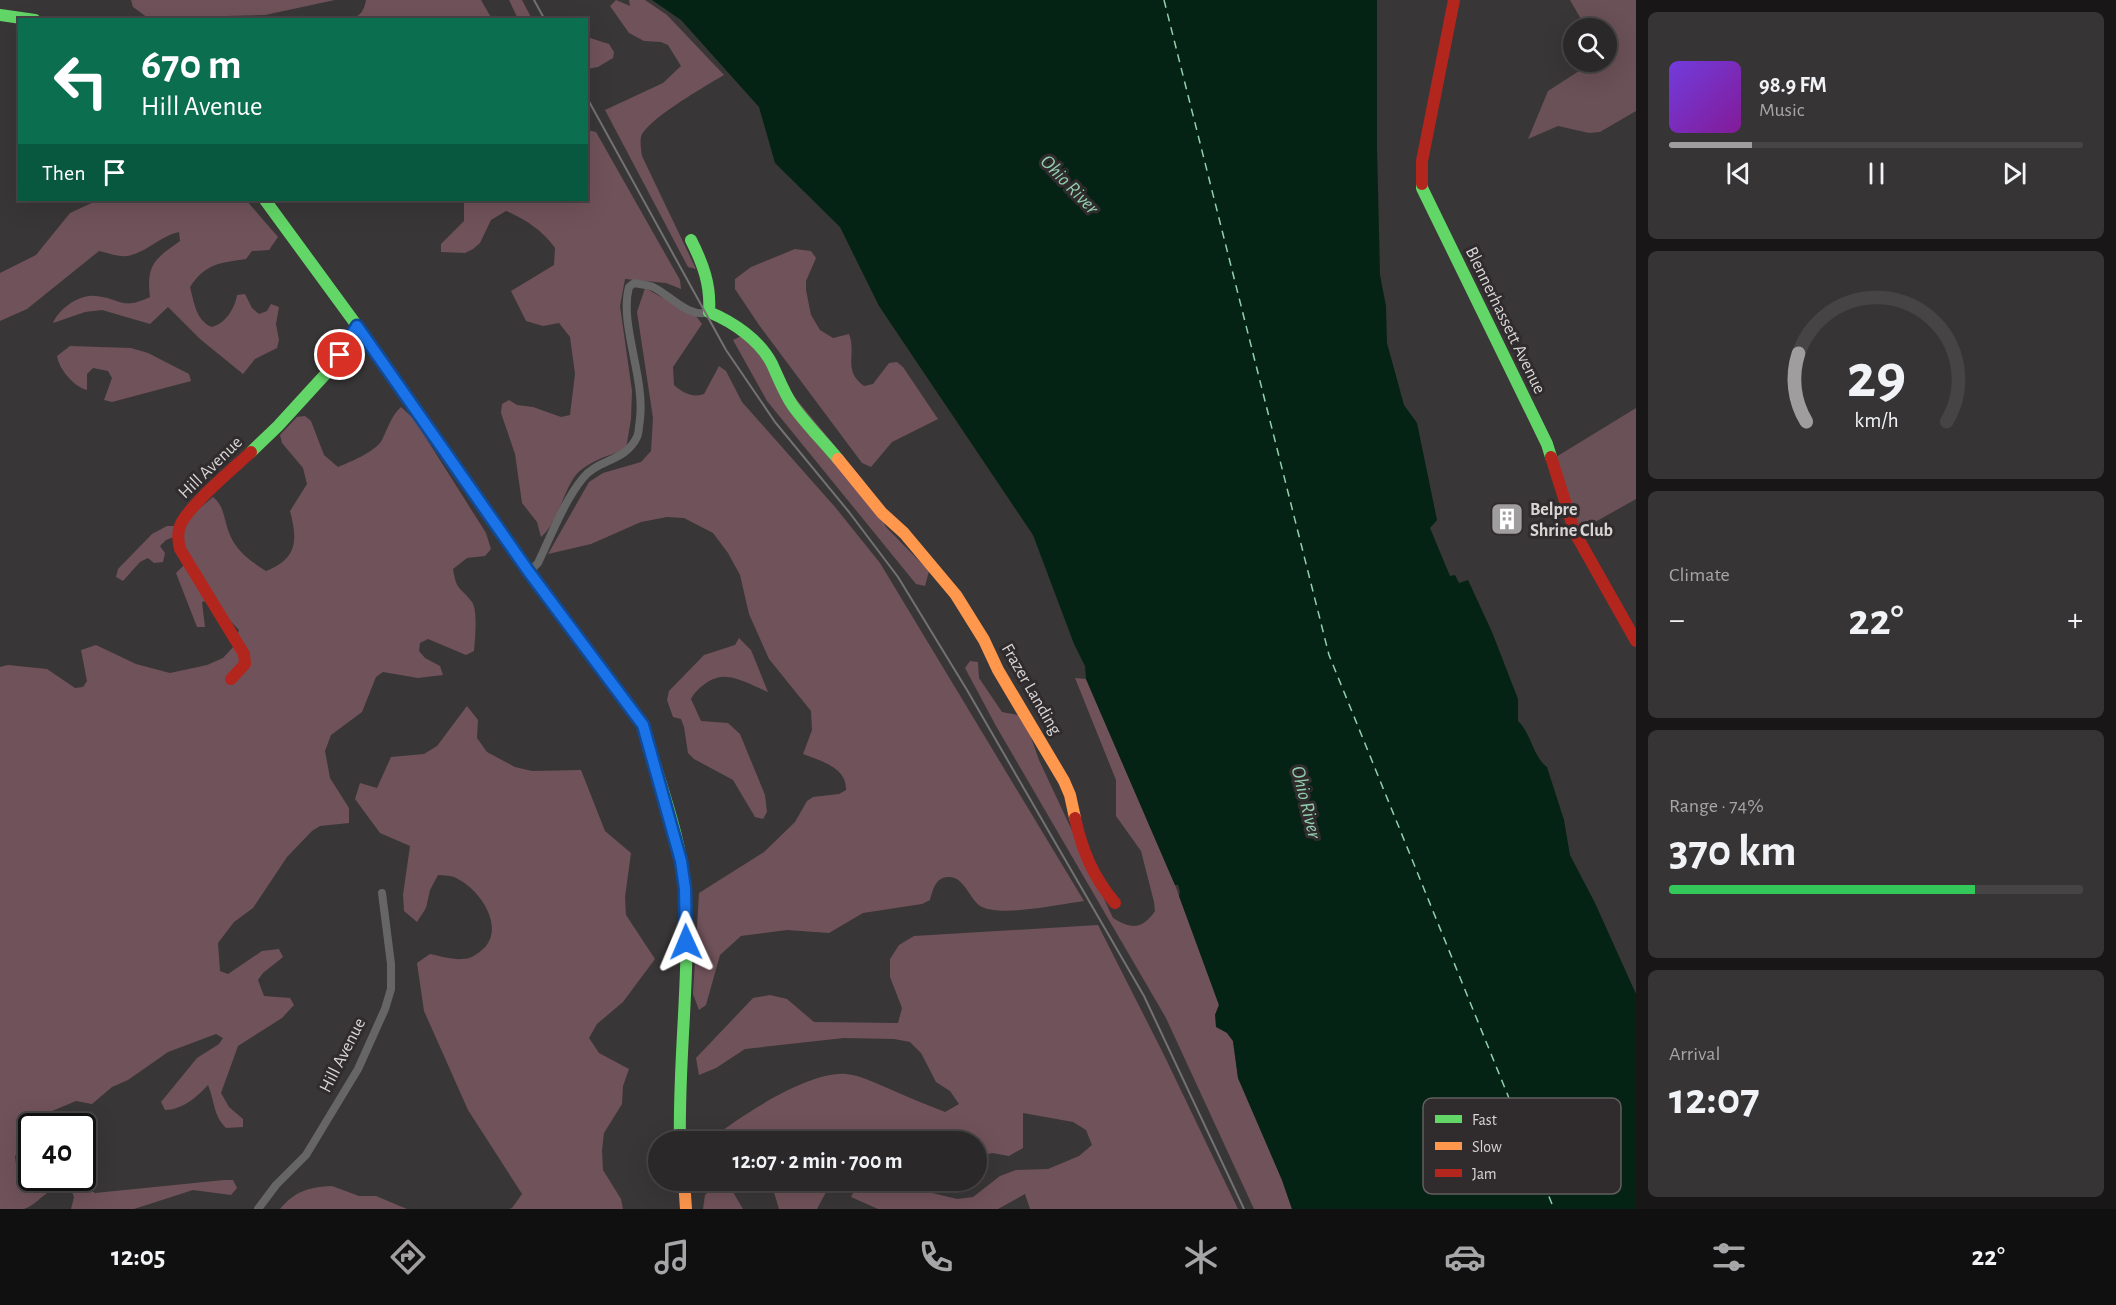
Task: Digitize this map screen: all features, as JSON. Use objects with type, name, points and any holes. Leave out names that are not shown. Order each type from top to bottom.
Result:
[{"type":"street","name":"Blennerhassett Avenue","points":[[1454,0],[1422,161],[1422,188],[1549,448],[1569,518],[1578,539],[1636,641]]},
{"type":"street","points":[[0,15],[21,18]]},
{"type":"street","points":[[265,201],[357,326],[529,572],[643,725],[681,861],[685,889],[686,942],[680,1131]]},
{"type":"street","points":[[529,572],[538,564],[574,490],[584,476],[597,466],[623,455],[638,437],[641,409],[640,384],[626,305],[629,287],[634,284],[654,288],[682,306],[705,314],[710,312],[708,277],[691,240]]},
{"type":"street","name":"Frazer Landing","points":[[710,312],[732,322],[756,344],[771,362],[782,388],[794,407],[882,513],[904,533],[956,595],[1064,781],[1071,795],[1080,842],[1088,863],[1103,889],[1115,903]]},
{"type":"street","name":"Hill Avenue","points":[[231,679],[245,664],[244,654],[180,549],[178,530],[180,523],[278,426],[332,367],[357,326]]},
{"type":"street","name":"Hill Avenue","points":[[258,1209],[276,1185],[306,1155],[358,1069],[385,1009],[391,989],[391,964],[382,893]]},
{"type":"street","points":[[685,1191],[686,1209]]},
{"type":"shaded area","points":[[131,0],[335,0],[265,15],[148,18],[133,7]]},
{"type":"shaded area","points":[[366,0],[481,0],[491,18],[353,18],[362,12]]},
{"type":"shaded area","points":[[509,0],[522,0],[531,18],[518,18]]},
{"type":"shaded area","points":[[616,0],[630,6],[629,0],[645,0],[667,15],[724,75],[665,113],[645,130],[641,137],[642,156],[696,269],[688,267],[605,110],[663,83],[681,66],[668,45],[661,42],[644,41],[629,33],[610,6]]},
{"type":"shaded area","points":[[1570,0],[1636,0],[1636,111],[1600,132],[1589,133],[1558,126],[1528,139],[1548,91],[1577,72],[1617,72],[1617,18],[1580,18]]},
{"type":"shaded area","points":[[588,37],[609,44],[614,52],[613,58],[598,67],[588,69]]},
{"type":"shaded area","points":[[588,130],[596,132],[680,280],[681,289],[666,283],[625,279],[620,306],[632,391],[631,419],[626,449],[597,460],[578,473],[569,486],[547,531],[541,537],[537,522],[522,503],[515,454],[501,413],[502,404],[509,400],[517,405],[533,407],[561,417],[570,415],[575,374],[570,337],[559,323],[543,326],[526,321],[511,291],[554,265],[555,248],[533,226],[506,211],[491,220],[480,243],[473,249],[465,253],[441,252],[441,244],[464,221],[464,201],[588,201]]},
{"type":"shaded area","points":[[96,201],[247,201],[278,237],[269,250],[252,251],[246,259],[214,265],[202,273],[190,287],[199,316],[212,327],[222,322],[229,314],[237,295],[245,294],[252,308],[259,314],[267,311],[271,304],[279,307],[276,324],[279,340],[277,348],[255,359],[243,374],[200,339],[168,307],[150,324],[102,310],[85,312],[53,323],[65,308],[83,297],[104,297],[133,303],[150,297],[149,277],[154,263],[180,241],[179,232],[140,252],[127,256],[99,251],[27,309],[0,321],[0,273],[36,255],[70,213]]},
{"type":"shaded area","points":[[795,249],[811,251],[816,258],[806,281],[811,315],[820,330],[833,338],[849,334],[852,368],[857,380],[864,386],[873,384],[889,363],[897,362],[903,367],[938,419],[892,442],[871,467],[862,463],[759,325],[735,289],[735,279],[751,267]]},
{"type":"shaded area","points":[[645,288],[696,316],[702,324],[673,367],[674,385],[688,394],[704,394],[719,366],[726,371],[742,402],[835,507],[880,563],[1084,901],[1017,910],[991,910],[978,904],[955,878],[944,878],[935,885],[930,900],[922,904],[863,913],[829,933],[787,930],[741,936],[720,955],[706,1005],[699,1010],[693,994],[699,893],[764,852],[795,822],[807,801],[813,797],[839,794],[846,790],[845,782],[837,770],[803,754],[812,730],[811,711],[769,659],[749,614],[740,575],[728,553],[713,533],[684,518],[667,517],[641,522],[591,544],[548,554],[589,482],[603,473],[641,462],[651,451],[653,418],[637,312]]},
{"type":"shaded area","points":[[748,333],[797,400],[863,480],[886,527],[929,571],[925,586],[916,584],[767,401],[733,340]]},
{"type":"shaded area","points":[[70,346],[131,348],[148,353],[189,374],[191,381],[112,402],[104,400],[112,378],[108,371],[93,368],[87,374],[87,390],[77,385],[64,372],[57,356]]},
{"type":"shaded area","points":[[401,407],[414,419],[486,533],[491,549],[485,556],[467,558],[453,569],[457,585],[474,606],[476,625],[474,651],[466,655],[428,639],[420,643],[419,651],[425,658],[440,666],[443,675],[418,678],[383,672],[376,677],[362,712],[331,735],[325,751],[330,778],[349,808],[349,823],[320,826],[312,831],[287,857],[253,908],[234,922],[218,943],[220,971],[228,974],[262,951],[279,949],[283,957],[258,980],[264,996],[290,998],[294,1005],[282,1018],[238,1046],[221,1093],[229,1107],[243,1119],[243,1127],[226,1128],[216,1113],[208,1085],[194,1098],[177,1108],[165,1110],[161,1102],[197,1058],[219,1044],[223,1038],[216,1034],[168,1052],[128,1080],[112,1087],[92,1104],[76,1101],[47,1113],[18,1113],[18,1152],[15,1156],[18,1165],[18,1191],[50,1191],[24,1209],[0,1209],[0,667],[8,665],[47,669],[75,688],[83,687],[87,681],[81,650],[96,645],[136,664],[170,673],[207,665],[223,658],[234,646],[239,630],[210,600],[202,602],[205,627],[197,627],[176,573],[188,561],[174,537],[166,540],[160,546],[165,553],[163,562],[154,563],[148,558],[140,562],[123,581],[116,577],[118,569],[152,534],[167,526],[179,526],[213,497],[220,505],[230,535],[241,551],[266,571],[276,566],[284,561],[293,548],[294,531],[290,511],[307,484],[303,468],[282,443],[280,435],[297,417],[305,416],[311,421],[324,455],[338,467],[374,449],[382,440],[392,418]]},
{"type":"shaded area","points":[[1636,408],[1636,499],[1579,531],[1556,457]]},
{"type":"shaded area","points":[[739,638],[751,650],[768,692],[737,679],[722,677],[706,683],[691,699],[701,721],[728,723],[740,734],[765,795],[767,812],[763,819],[755,817],[733,780],[694,759],[688,753],[681,719],[673,717],[667,700],[669,691],[704,655],[735,645]]},
{"type":"shaded area","points":[[970,661],[978,662],[979,678],[1002,712],[1018,715],[1028,729],[1039,760],[1113,918],[1136,926],[1145,922],[1155,911],[1154,902],[1141,851],[1116,816],[1116,780],[1075,678],[1086,679],[1175,885],[1219,1005],[1215,1015],[1233,1041],[1238,1078],[1282,1180],[1292,1209],[1254,1209],[1166,1018],[996,726],[965,668]]},
{"type":"shaded area","points":[[467,706],[478,720],[477,738],[487,752],[515,767],[532,771],[581,770],[605,831],[631,853],[625,897],[626,915],[655,959],[623,1002],[597,1024],[589,1038],[599,1053],[629,1069],[623,1086],[622,1104],[604,1133],[602,1150],[603,1170],[621,1199],[623,1209],[509,1209],[522,1194],[468,1110],[424,1011],[417,963],[430,954],[459,959],[474,956],[489,940],[492,931],[491,920],[474,891],[465,883],[450,876],[438,875],[430,890],[426,908],[417,922],[404,911],[403,895],[410,846],[380,833],[355,799],[360,783],[377,788],[391,757],[424,754],[437,746]]},
{"type":"shaded area","points":[[1098,925],[1238,1209],[1030,1209],[1025,1194],[998,1209],[878,1209],[851,1197],[854,1191],[924,1191],[957,1199],[973,1197],[981,1191],[987,1191],[987,1186],[1000,1176],[1016,1170],[1048,1169],[1079,1156],[1092,1145],[1086,1130],[1073,1122],[1023,1113],[1023,1148],[1009,1156],[987,1154],[987,1131],[722,1131],[759,1106],[796,1086],[831,1075],[846,1074],[861,1077],[945,1112],[959,1104],[950,1091],[936,1082],[921,1053],[910,1042],[894,1039],[844,1038],[745,1049],[716,1068],[699,1075],[696,1058],[753,998],[770,995],[787,999],[814,1022],[898,1023],[902,1008],[890,977],[890,959],[899,945],[914,936]]},
{"type":"shaded area","points":[[224,1180],[233,1180],[237,1188],[231,1195],[193,1190],[134,1209],[71,1209],[74,1197],[72,1191],[95,1193]]},
{"type":"shaded area","points":[[332,1186],[359,1196],[376,1196],[407,1209],[280,1209],[291,1198],[303,1191]]},
{"type":"shaded area","points":[[710,1191],[731,1191],[743,1209],[703,1209],[705,1195]]},
{"type":"shaded area","points":[[774,1191],[827,1191],[817,1209],[779,1209]]},
{"type":"water","name":"Ohio River","points":[[652,0],[1377,0],[1380,275],[1386,306],[1387,343],[1404,405],[1417,423],[1437,520],[1430,528],[1450,576],[1455,575],[1459,583],[1468,580],[1492,632],[1518,699],[1518,721],[1538,757],[1547,767],[1564,820],[1570,855],[1595,903],[1636,994],[1636,1209],[1292,1209],[1282,1180],[1238,1078],[1233,1041],[1227,1033],[1216,1027],[1215,1015],[1219,1005],[1179,896],[1178,885],[1175,885],[1086,679],[1085,666],[1074,644],[1033,535],[879,306],[840,227],[775,163],[759,107],[681,20]]},
{"type":"ferry route","points":[[1164,0],[1329,655],[1509,1098]]},
{"type":"ferry route","points":[[1548,1194],[1554,1209]]},
{"type":"railway","points":[[534,0],[544,18]]},
{"type":"railway","points":[[588,100],[726,350],[775,422],[849,512],[898,577],[967,690],[1144,996],[1244,1209]]},
{"type":"traffic: fast","points":[[0,15],[21,18]]},
{"type":"traffic: fast","points":[[1422,184],[1547,444],[1551,457]]},
{"type":"traffic: fast","points":[[266,201],[377,353],[490,516]]},
{"type":"traffic: fast","points":[[691,240],[705,275],[709,293],[709,312],[736,327],[760,347],[767,355],[793,406],[838,459]]},
{"type":"traffic: fast","points":[[251,452],[332,367],[357,326]]},
{"type":"traffic: fast","points":[[647,738],[675,832],[685,889],[686,983],[680,1131]]},
{"type":"traffic: slow","points":[[838,459],[882,513],[904,533],[956,595],[1064,781],[1075,818]]},
{"type":"traffic: slow","points":[[490,516],[643,725],[647,738]]},
{"type":"traffic: slow","points":[[685,1191],[686,1209]]},
{"type":"traffic: jam","points":[[1422,184],[1422,161],[1454,0]]},
{"type":"traffic: jam","points":[[231,679],[245,664],[244,654],[180,549],[178,535],[184,518],[251,452]]},
{"type":"traffic: jam","points":[[1551,457],[1575,533],[1636,641]]},
{"type":"traffic: jam","points":[[1075,818],[1089,863],[1115,903]]},
{"type":"place","name":"Belpre Shrine Club","points":[[1507,519]]},
{"type":"route","points":[[340,355],[357,326],[529,572],[643,725],[681,861],[685,889],[686,942]]}]
